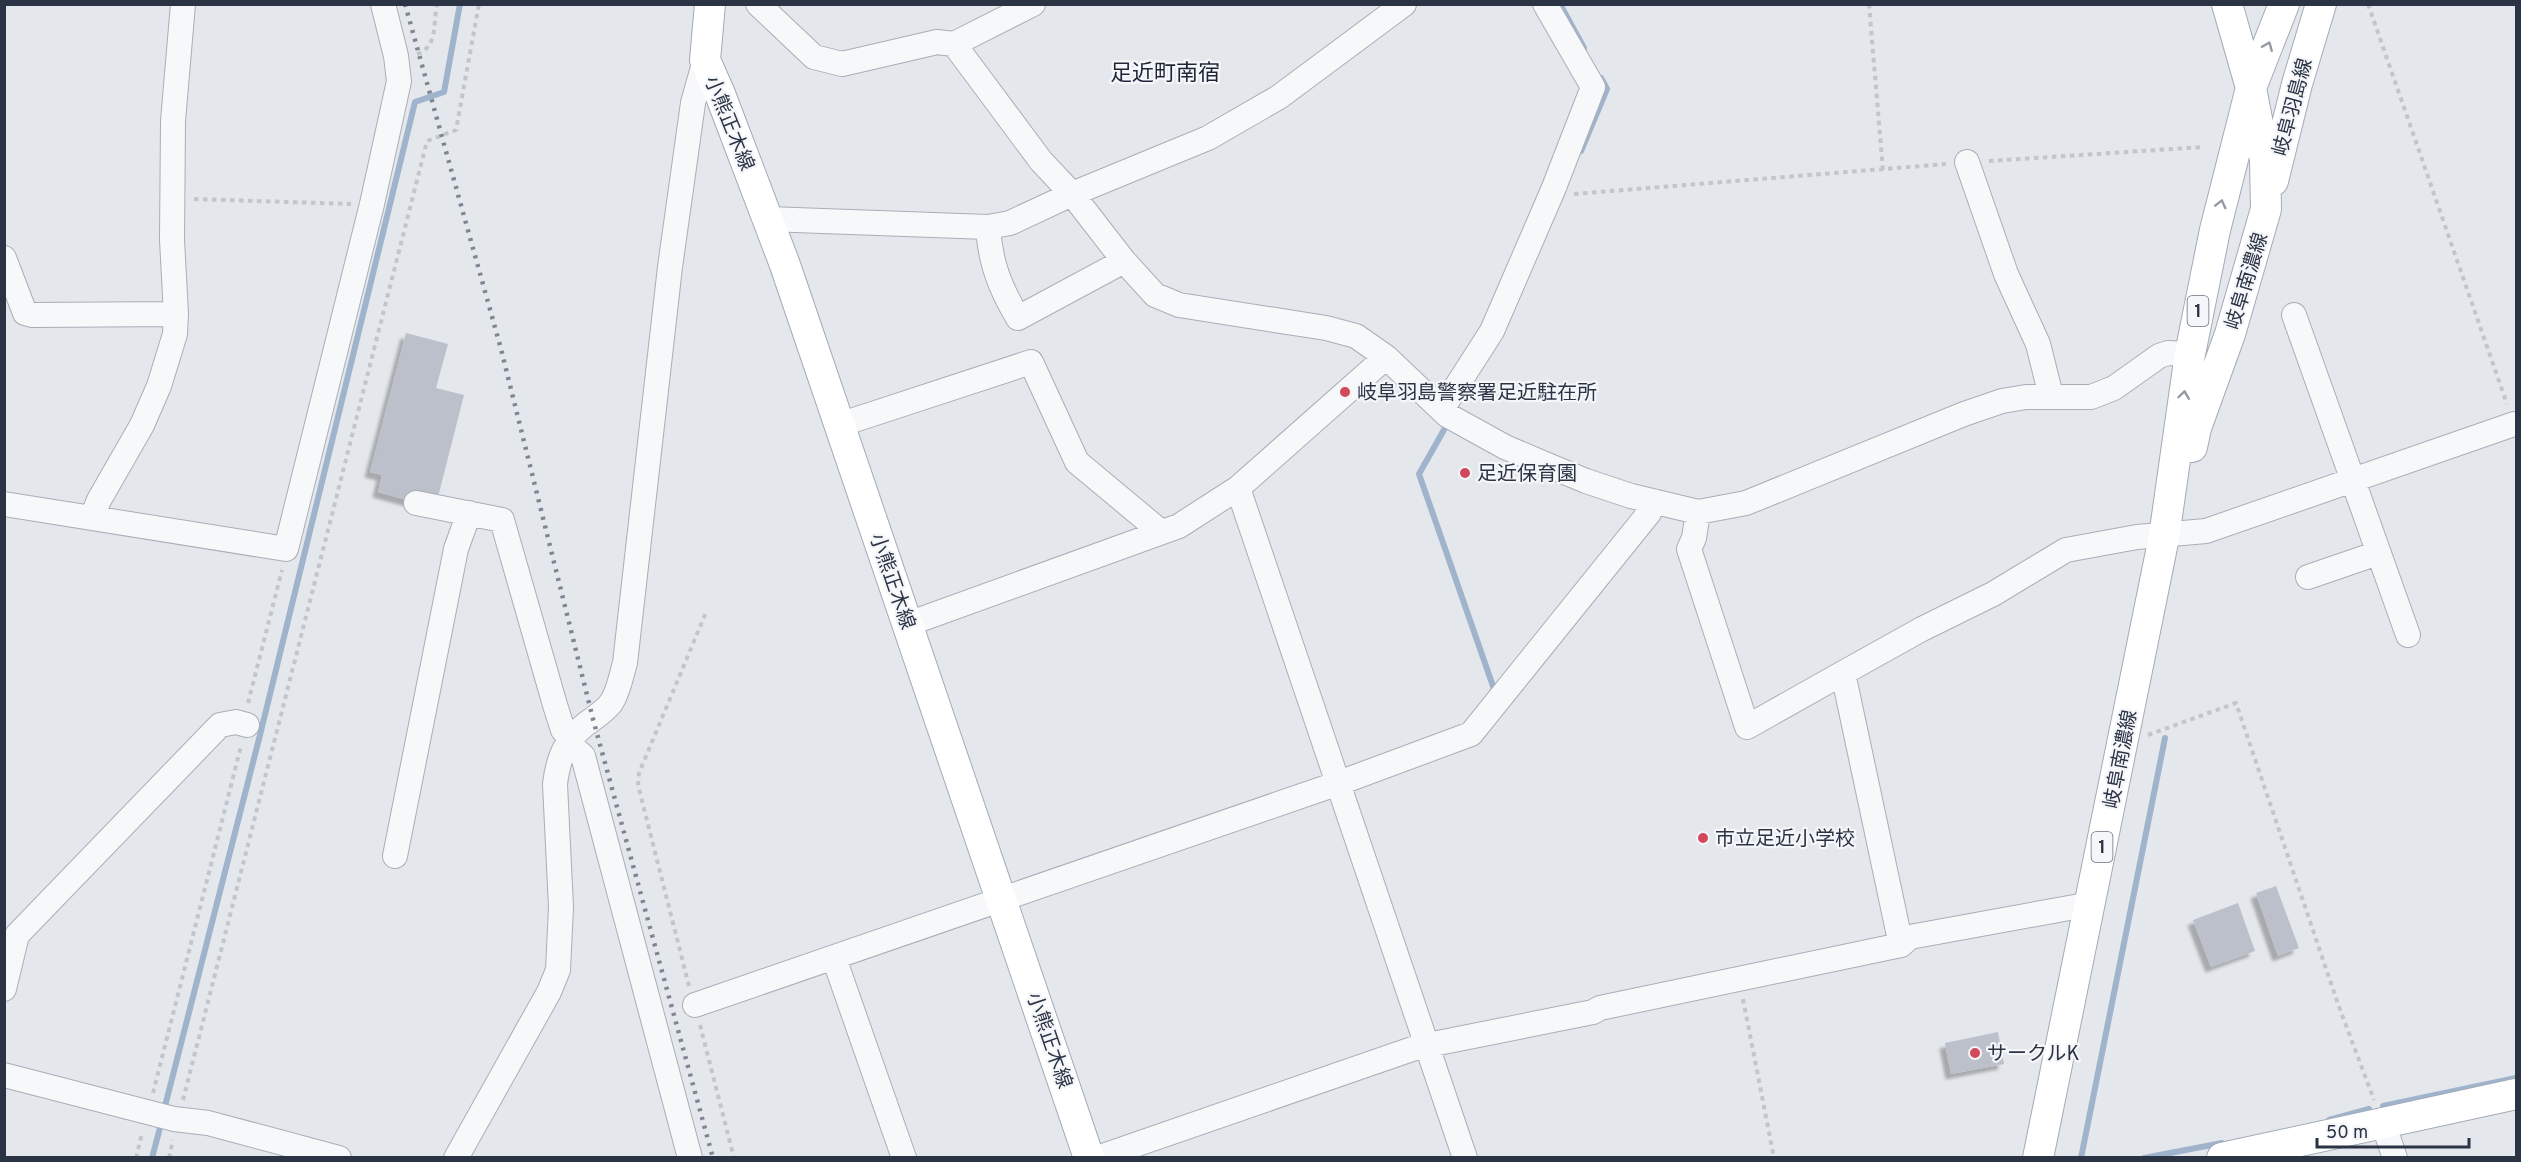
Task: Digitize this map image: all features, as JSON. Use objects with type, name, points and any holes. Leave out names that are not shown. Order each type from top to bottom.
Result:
[{"type":"main road","name":"小熊正木線","points":[[710,4],[705,60],[768,219],[1003,900],[1089,1158]]},
{"type":"main road","name":"岐阜南濃線","points":[[2164,537],[2178,507],[2196,428],[2230,334],[2266,209],[2265,160],[2251,88],[2227,4]]},
{"type":"main road","name":"岐阜羽島線","points":[[2251,88],[2284,4]]},
{"type":"main road","name":"岐阜羽島線","points":[[2266,209],[2297,84],[2321,4]]},
{"type":"main road","name":"岐阜南濃線","points":[[2038,1158],[2164,537],[2190,354],[2215,230],[2251,88]]},
{"type":"main road","points":[[2222,1158],[2517,1094]]},
{"type":"street","points":[[92,517],[99,500],[142,424],[159,386],[175,334],[172,240],[173,121],[183,4]]},
{"type":"street","points":[[4,504],[285,549],[372,204],[399,81],[396,56],[383,4]]},
{"type":"street","points":[[758,4],[814,57],[842,64],[937,42],[954,44],[1033,4]]},
{"type":"street","points":[[768,219],[988,227],[1010,223],[1072,194],[1208,138],[1279,97],[1404,4]]},
{"type":"street","points":[[1442,410],[1492,331],[1553,189],[1593,87],[1545,4]]},
{"type":"street","points":[[954,44],[1041,161],[1072,194],[1124,261],[1155,295],[1179,305],[1356,336],[1386,357],[1447,415],[1545,465],[1586,482],[1653,501],[1698,512],[1723,509],[1765,497],[1964,414],[2002,401],[2052,396],[2091,397],[2114,388],[2159,356],[2168,353],[2190,354]]},
{"type":"street","points":[[456,1158],[549,992],[558,969],[561,907],[555,784],[560,753],[578,730],[610,703],[619,685],[625,663],[670,267],[693,103],[705,60]]},
{"type":"street","points":[[1967,162],[2007,274],[2038,344],[2052,396]]},
{"type":"street","points":[[988,227],[990,254],[1005,296],[1018,318],[1124,261]]},
{"type":"street","points":[[4,258],[25,313],[32,315],[176,314]]},
{"type":"street","points":[[2294,315],[2408,635]]},
{"type":"street","points":[[908,624],[1179,526],[1238,488],[1386,357]]},
{"type":"street","points":[[839,425],[1031,362],[1077,462],[1161,532]]},
{"type":"street","points":[[1698,512],[1694,538],[1689,549],[1747,727],[1922,629],[1993,594],[2066,550],[2137,537],[2164,537],[2206,531],[2514,424]]},
{"type":"street","points":[[1238,488],[1466,1158]]},
{"type":"street","points":[[695,1005],[1339,783],[1471,734],[1649,513],[1653,501]]},
{"type":"street","points":[[416,503],[502,520],[563,730],[583,756],[690,1158]]},
{"type":"street","points":[[395,856],[456,549],[469,513]]},
{"type":"street","points":[[2308,577],[2378,554]]},
{"type":"street","points":[[1843,674],[1900,945]]},
{"type":"street","points":[[4,989],[17,935],[220,725],[228,722],[245,724]]},
{"type":"street","points":[[1097,1158],[1378,1060],[1429,1046],[1900,945],[1910,937],[2091,904]]},
{"type":"street","points":[[834,958],[904,1158]]},
{"type":"street","points":[[4,1075],[176,1119],[208,1123],[339,1158]]},
{"type":"street","points":[[2383,1123],[2395,1158]]},
{"type":"path","points":[[433,38],[436,4]]},
{"type":"path","points":[[169,1158],[176,1119],[427,141],[456,130],[479,4]]},
{"type":"path","points":[[1869,4],[1883,171]]},
{"type":"path","points":[[2368,4],[2514,424]]},
{"type":"path","points":[[1553,189],[1571,194],[1883,171],[1967,162],[2203,147]]},
{"type":"path","points":[[172,199],[372,204]]},
{"type":"path","points":[[136,1158],[245,724],[286,555],[285,549]]},
{"type":"path","points":[[706,610],[639,773],[638,785],[734,1158]]},
{"type":"path","points":[[2125,734],[2144,737],[2236,703],[2338,1004],[2383,1123]]},
{"type":"path","points":[[1739,978],[1774,1158]]},
{"type":"building","points":[[406,333],[448,344],[436,388],[464,395],[438,497],[413,491],[411,501],[378,492],[382,475],[370,472]]},
{"type":"building","points":[[2276,886],[2299,948],[2278,956],[2256,893]]},
{"type":"building","points":[[2238,903],[2255,951],[2211,967],[2193,920]]},
{"type":"building","name":"サークルK","points":[[1998,1032],[2004,1064],[1951,1074],[1945,1043]]},
{"type":"waterway","points":[[164,1110],[260,735],[415,102],[444,92],[460,4]]},
{"type":"waterway","points":[[1560,4],[1584,48]]},
{"type":"waterway","points":[[1581,151],[1607,89],[1601,78]]},
{"type":"waterway","points":[[1445,428],[1419,474],[1494,689],[1492,692]]},
{"type":"waterway","points":[[2081,1158],[2165,738]]},
{"type":"waterway","points":[[2383,1106],[2516,1078]]},
{"type":"waterway","points":[[2329,1120],[2369,1109]]},
{"type":"waterway","points":[[152,1158],[162,1120]]},
{"type":"waterway","points":[[2144,1158],[2222,1143]]},
{"type":"railway","points":[[405,4],[501,349],[593,719],[713,1158]]},
{"type":"place","name":"岐阜羽島警察署足近駐在所","points":[[1345,392]]},
{"type":"place","name":"足近保育園","points":[[1465,473]]},
{"type":"place","name":"市立足近小学校","points":[[1703,838]]},
{"type":"place","name":"サークルK","points":[[1975,1053]]},
{"type":"district","name":"足近町南宿","points":[[1165,72]]}]
